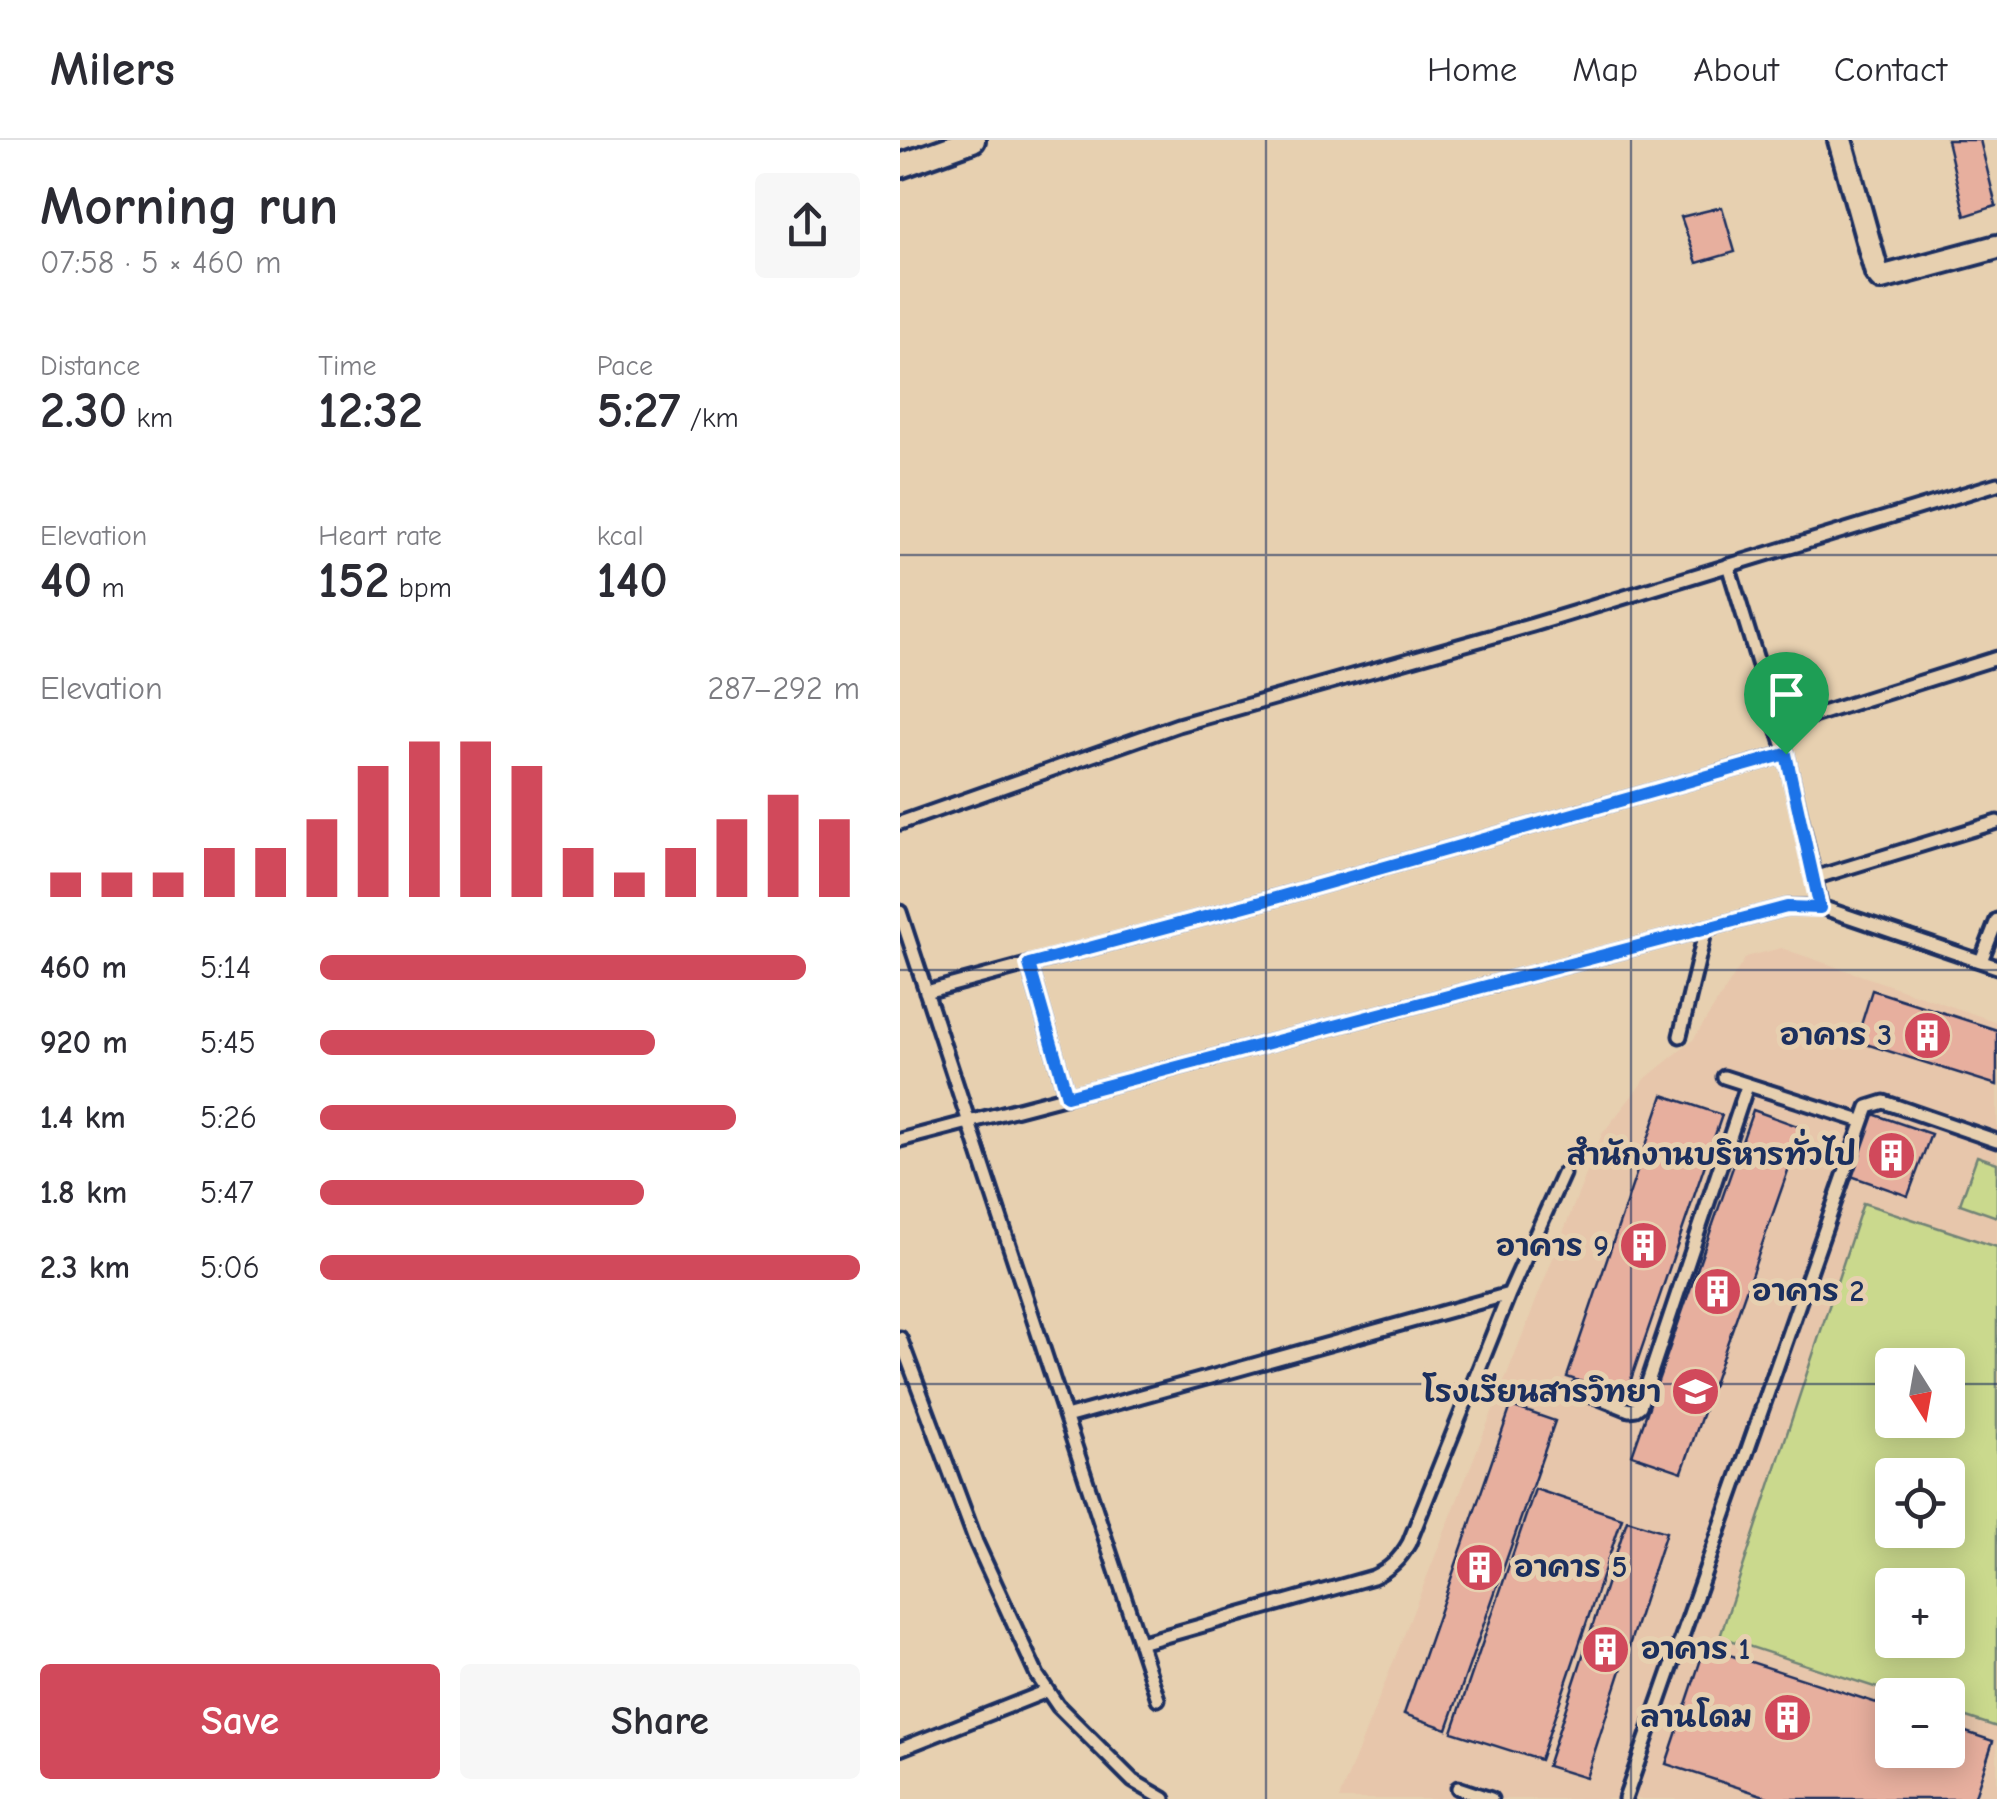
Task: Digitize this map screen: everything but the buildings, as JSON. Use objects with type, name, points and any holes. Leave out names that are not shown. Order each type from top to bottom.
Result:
[{"type":"street","points":[[900,166],[973,140]]},
{"type":"street","points":[[1840,140],[1879,277],[1885,279],[1997,247]]},
{"type":"lane","points":[[900,823],[1178,725],[1533,625],[1997,484]]},
{"type":"lane","points":[[1728,564],[1786,754],[1820,908]]},
{"type":"lane","points":[[1778,727],[1997,658]]},
{"type":"lane","points":[[926,992],[1786,754]]},
{"type":"lane","points":[[1814,878],[1997,822]]},
{"type":"lane","points":[[900,1140],[1787,907],[1820,908],[1997,967]]},
{"type":"lane","points":[[900,912],[1158,1699]]},
{"type":"lane","points":[[1981,961],[1997,920]]},
{"type":"lane","points":[[1680,1036],[1706,928]]},
{"type":"lane","points":[[1029,964],[1067,1096]]},
{"type":"lane","points":[[1724,1077],[1861,1122]]},
{"type":"lane","points":[[1577,1389],[1629,1410],[1640,1406],[1747,1086]]},
{"type":"lane","points":[[1625,1799],[1868,1107],[1884,1102],[1997,1140]]},
{"type":"lane","points":[[1140,1643],[1373,1577],[1395,1562],[1409,1543],[1508,1294],[1563,1174]]},
{"type":"lane","points":[[1066,1418],[1508,1294]]},
{"type":"lane","points":[[900,1338],[976,1542],[1047,1692],[1133,1781],[1164,1799]]},
{"type":"lane","points":[[900,1750],[1047,1692]]},
{"type":"lane","points":[[1458,1788],[1491,1799]]},
{"type":"shaded area","name":"โรงเรียนสารวิทยา","points":[[1781,948],[1997,1022],[1997,1799],[1339,1799],[1602,1134],[1646,1078],[1693,1040],[1746,957]]},
{"type":"green space","points":[[1977,1156],[1997,1163],[1997,1217],[1960,1204]]},
{"type":"green space","points":[[1863,1203],[1997,1247],[1997,1727],[1965,1717],[1965,1678],[1875,1678],[1875,1687],[1720,1637]]},
{"type":"place","name":"อาคาร 3","points":[[1927,1035]]},
{"type":"place","name":"สำนักงานบริหารทั่วไป","points":[[1891,1155]]},
{"type":"place","name":"อาคาร 9","points":[[1644,1246]]},
{"type":"place","name":"อาคาร 2","points":[[1717,1291]]},
{"type":"place","name":"โรงเรียนสารวิทยา","points":[[1696,1392]]},
{"type":"place","name":"อาคาร 5","points":[[1479,1567]]},
{"type":"place","name":"อาคาร 1","points":[[1606,1649]]},
{"type":"place","name":"ลานโดม","points":[[1787,1717]]},
{"type":"route","points":[[1786,754],[1820,908],[1787,907],[1067,1096],[1029,964],[1786,754]]}]
